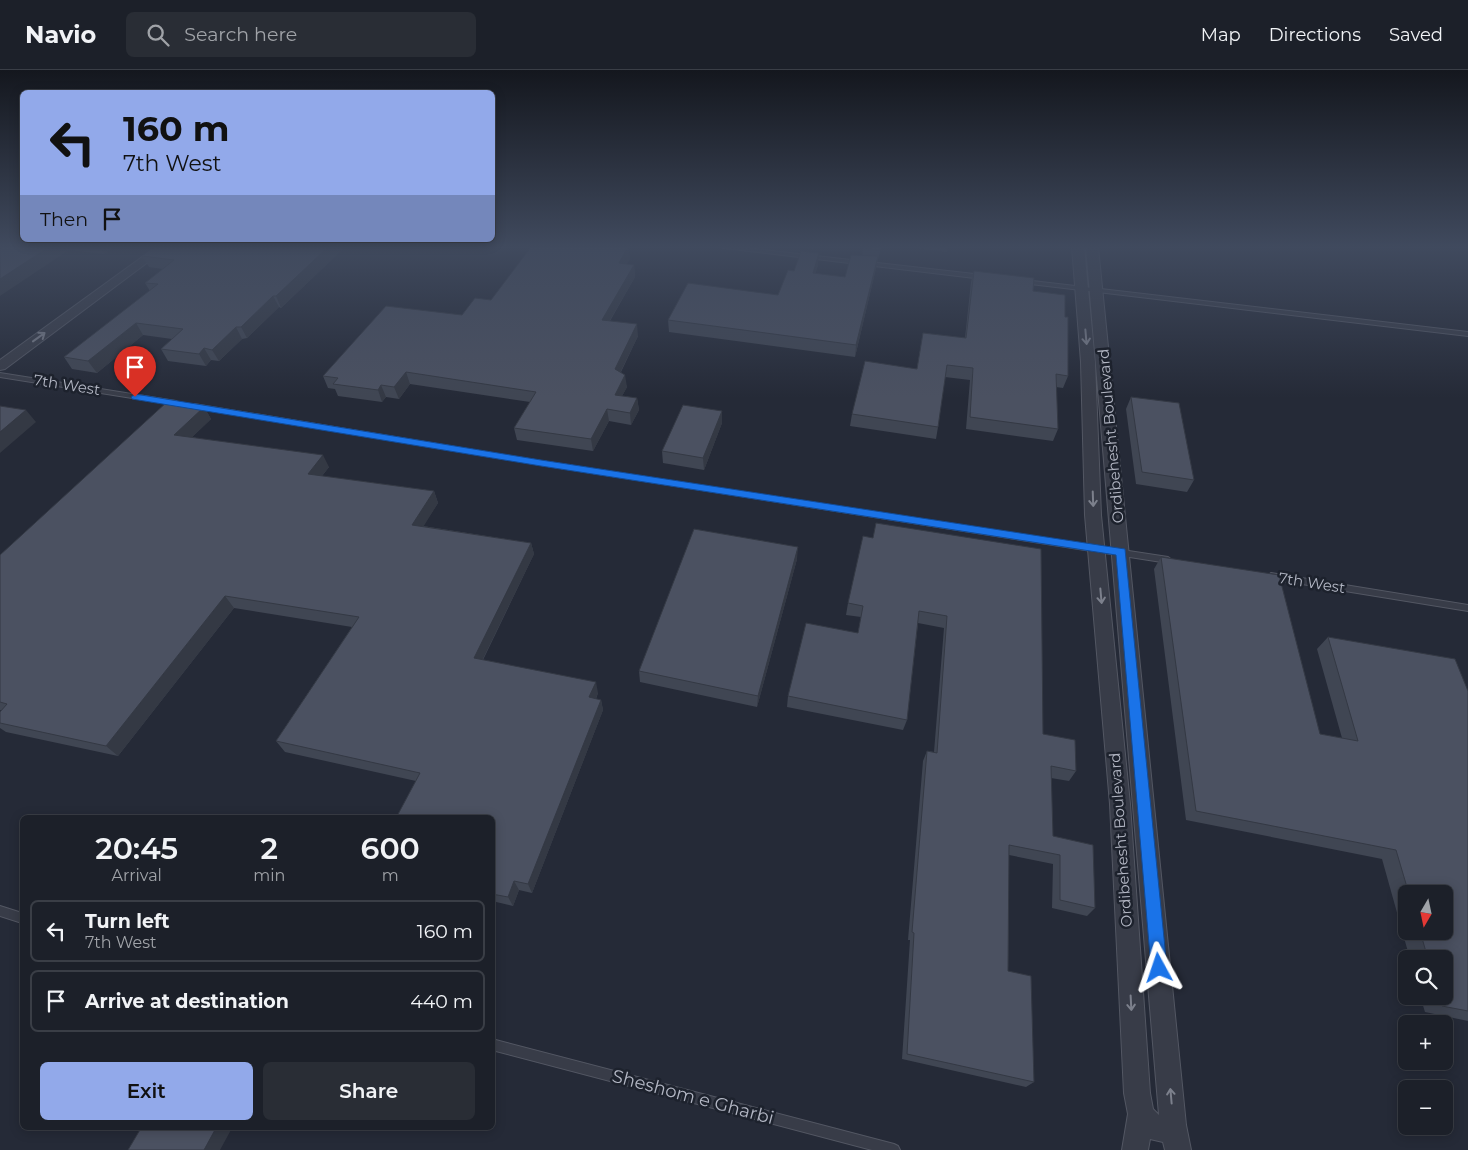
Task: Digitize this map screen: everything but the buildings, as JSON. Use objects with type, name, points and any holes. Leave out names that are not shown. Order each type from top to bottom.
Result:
[{"type":"street","points":[[0,352],[76,297]]},
{"type":"street","points":[[0,366],[94,297]]},
{"type":"street","name":"Ordibehesht Boulevard","points":[[1083,297],[1088,362],[1093,515],[1120,804],[1133,1052],[1140,1114],[1148,1125],[1163,1129],[1175,1137]]},
{"type":"street","name":"Ordibehesht Boulevard","points":[[1098,297],[1175,1137]]},
{"type":"street","points":[[1135,1150],[1140,1114]]},
{"type":"lane","points":[[1159,297],[1468,334]]},
{"type":"lane","name":"7th West","points":[[0,374],[541,463],[1180,561]]},
{"type":"lane","name":"7th West","points":[[1267,576],[1468,608]]},
{"type":"lane","points":[[0,912],[20,917]]},
{"type":"lane","name":"Sheshom e Gharbi","points":[[495,1045],[894,1150]]},
{"type":"route","points":[[135,397],[541,463],[1122,552],[1159,968]]}]
